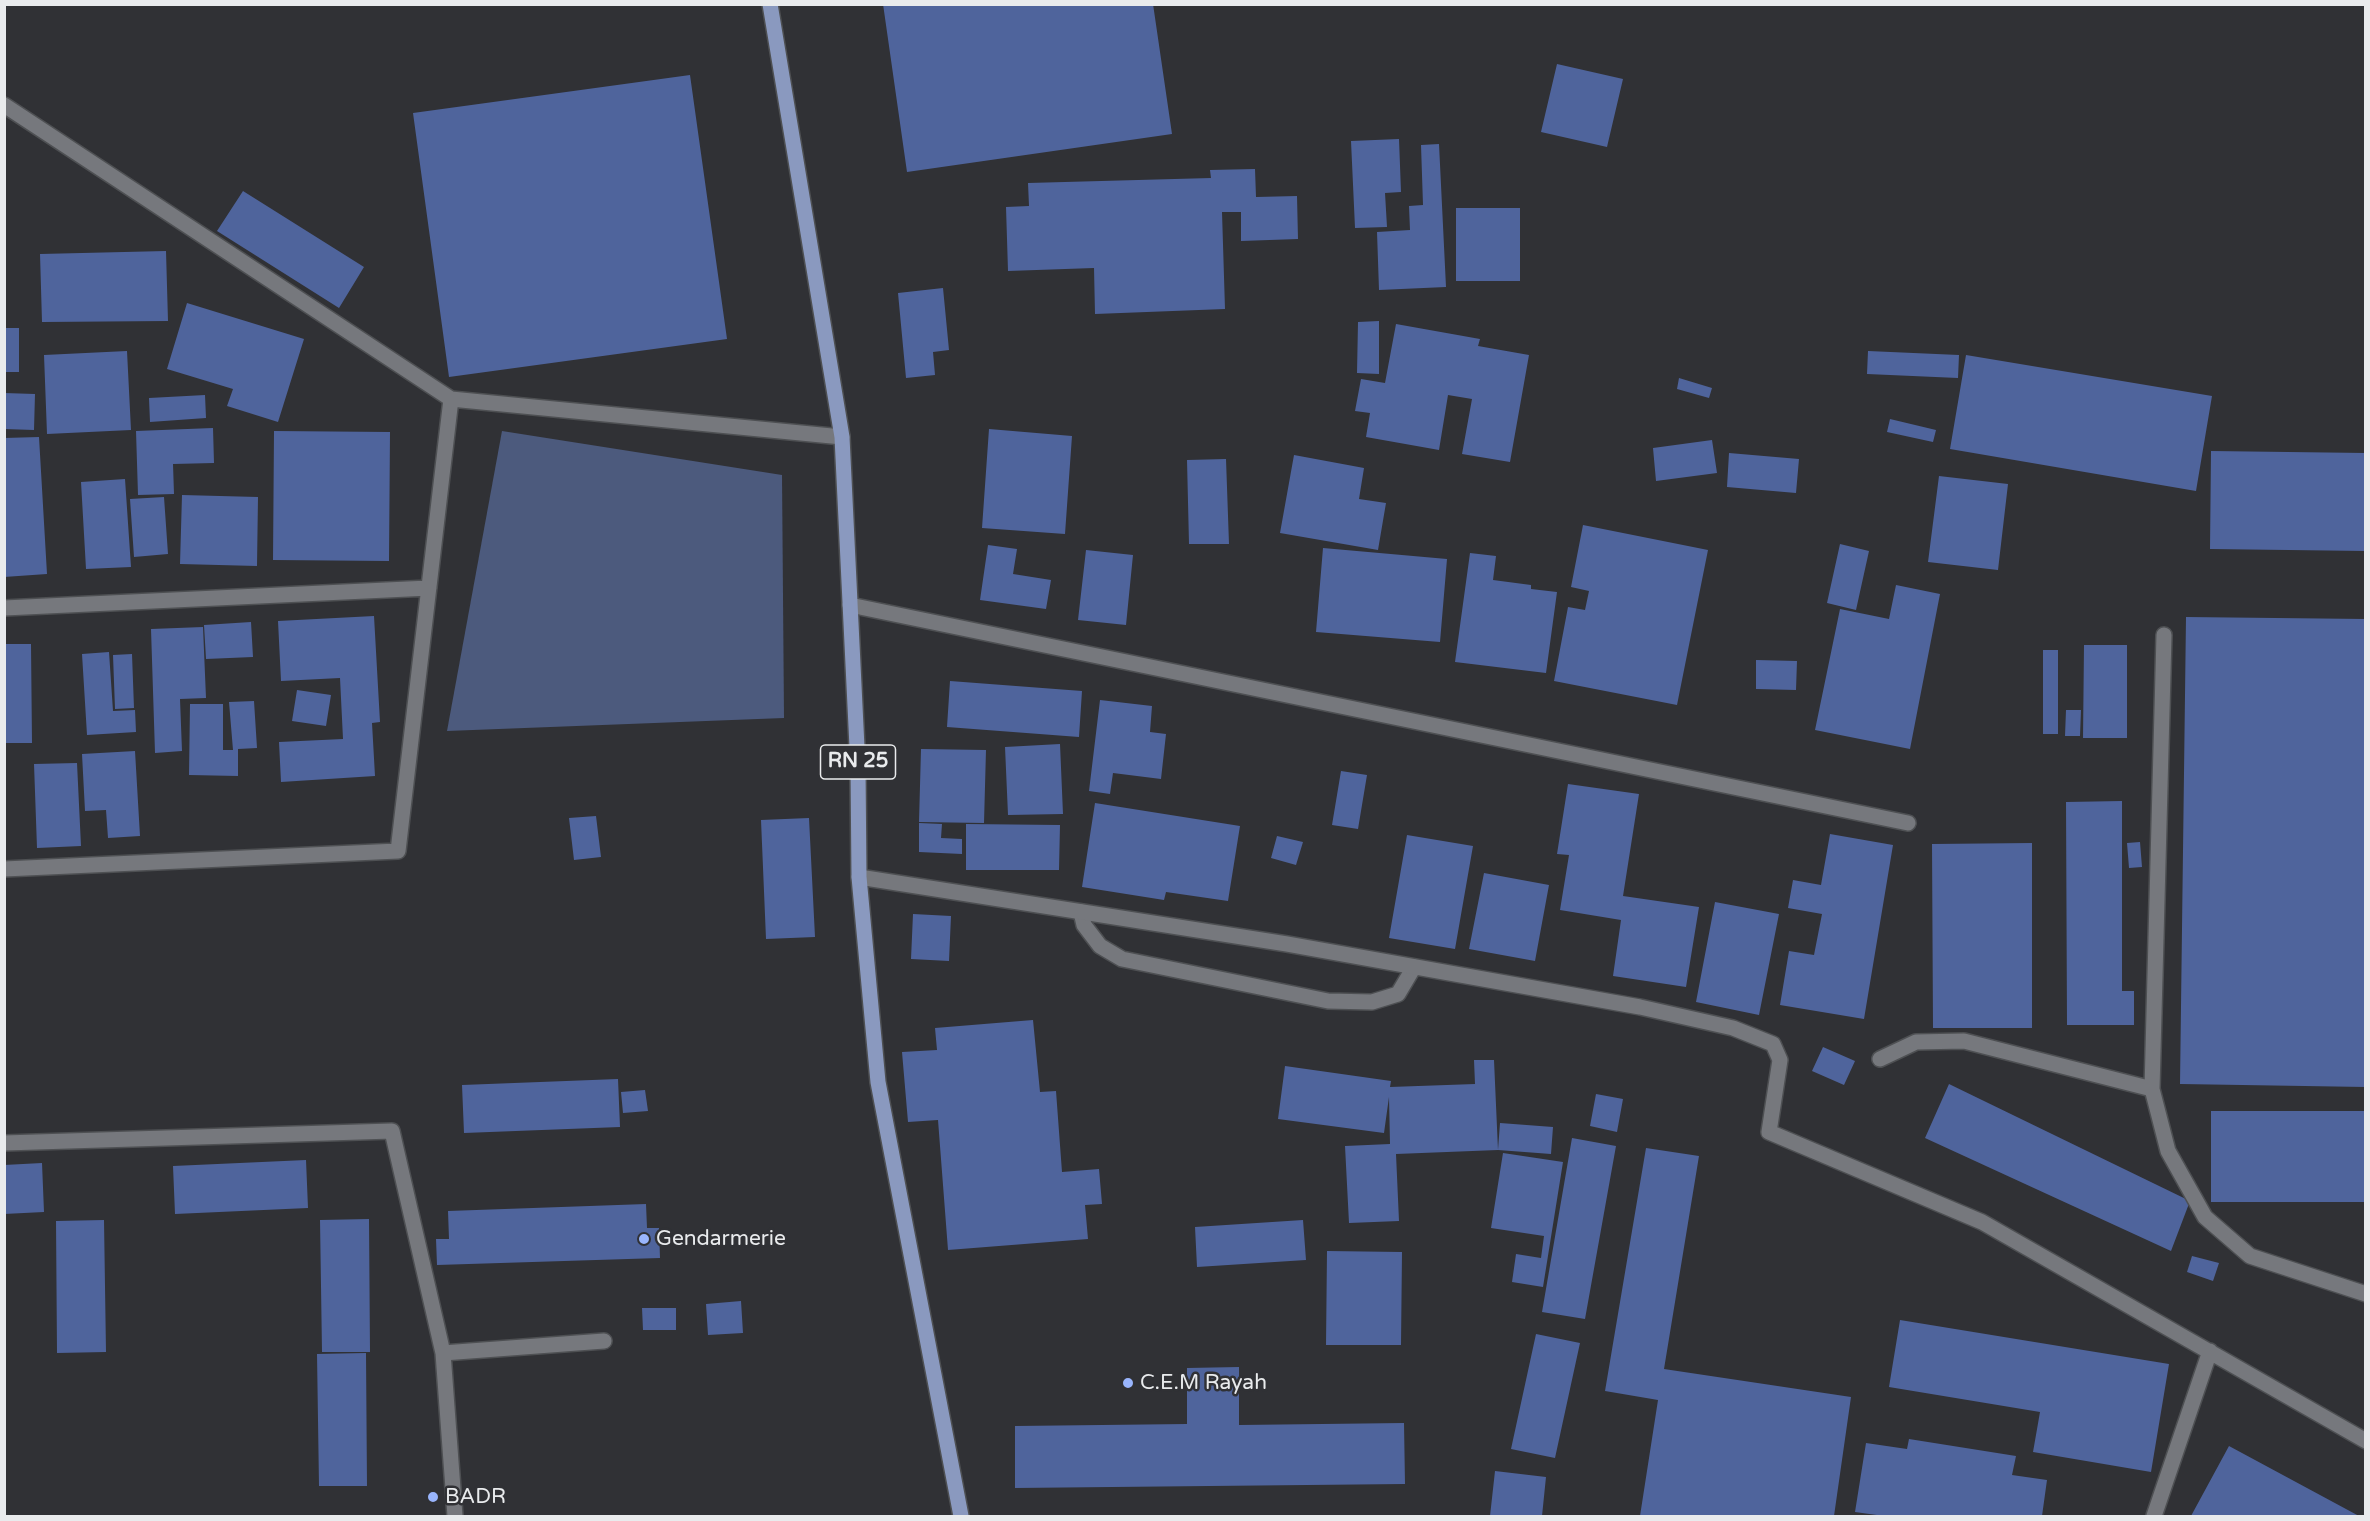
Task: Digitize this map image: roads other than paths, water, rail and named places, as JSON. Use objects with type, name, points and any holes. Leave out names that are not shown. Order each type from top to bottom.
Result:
[{"type":"main road","name":"RN 25","points":[[770,4],[842,437],[858,768],[859,877],[878,1082],[961,1516]]},
{"type":"street","points":[[4,105],[451,399],[842,437]]},
{"type":"street","points":[[4,869],[398,851],[451,399]]},
{"type":"street","points":[[4,608],[429,588]]},
{"type":"street","points":[[850,605],[1908,823]]},
{"type":"street","points":[[2164,634],[2152,1089],[2168,1152],[2205,1217],[2250,1256],[2366,1294]]},
{"type":"street","points":[[859,877],[1287,944],[1640,1007],[1733,1029],[1773,1044],[1780,1060],[1769,1132],[1982,1222],[2366,1441]]},
{"type":"street","points":[[1081,912],[1084,925],[1100,946],[1122,959],[1328,1001],[1372,1002],[1398,994],[1414,967]]},
{"type":"street","points":[[1880,1059],[1916,1042],[1964,1041],[2152,1089]]},
{"type":"street","points":[[4,1143],[392,1131],[443,1353],[455,1516]]},
{"type":"street","points":[[443,1353],[604,1341]]},
{"type":"street","points":[[2154,1516],[2210,1351]]},
{"type":"place","name":"Gendarmerie","points":[[644,1239]]},
{"type":"place","name":"C.E.M Rayah","points":[[1128,1383]]},
{"type":"place","name":"BADR","points":[[433,1497]]}]
